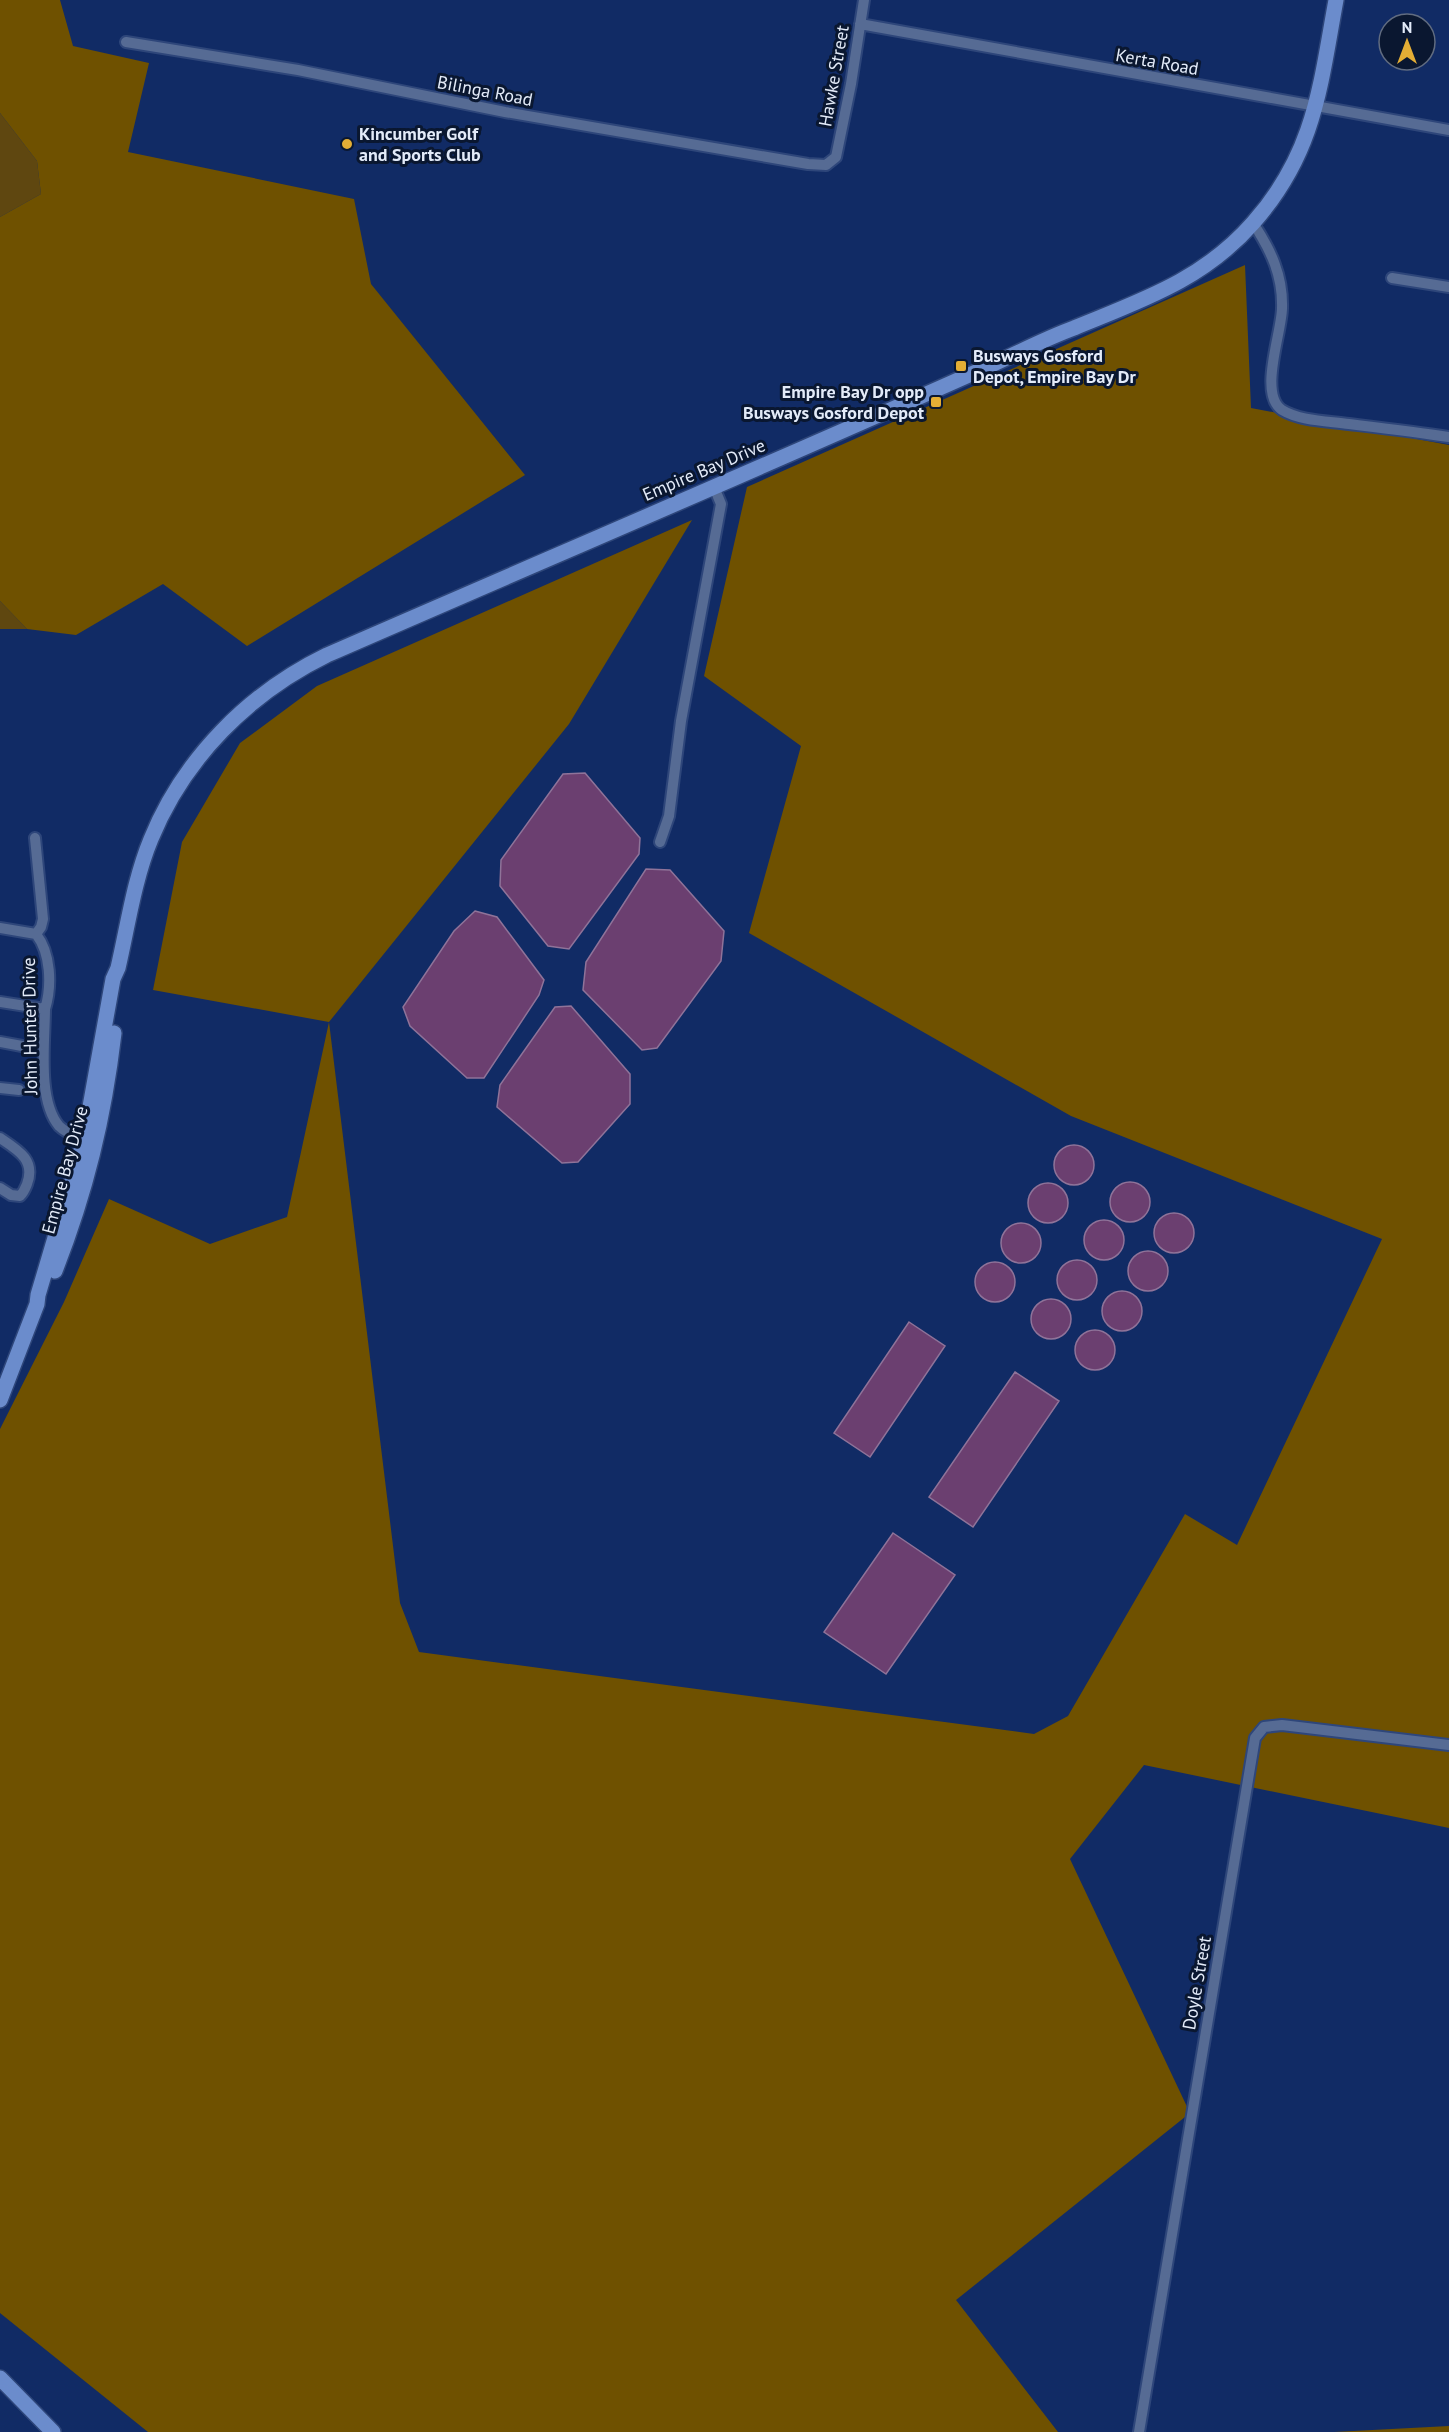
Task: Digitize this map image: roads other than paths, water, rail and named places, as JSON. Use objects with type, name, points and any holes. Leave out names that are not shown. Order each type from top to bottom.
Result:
[{"type":"main road","name":"Empire Bay Drive","points":[[38,1304],[38,1295],[84,1140],[113,979],[118,968],[145,856],[160,819],[177,789],[199,757],[219,734],[250,704],[287,677],[327,655],[1163,291],[1208,265],[1253,223],[1273,198],[1299,157],[1316,107],[1336,0]]},
{"type":"main road","name":"Empire Bay Drive","points":[[0,1400],[38,1304],[46,1294],[53,1277],[84,1188],[99,1132],[106,1093],[120,979],[118,968]]},
{"type":"main road","points":[[84,1188],[82,1175],[88,1150],[84,1140],[95,1125],[102,1095],[106,1093]]},
{"type":"main road","points":[[0,2378],[53,2432]]},
{"type":"street","name":"Hawke Street","points":[[836,157],[864,0]]},
{"type":"street","name":"Kerta Road","points":[[860,24],[1449,130]]},
{"type":"street","name":"Bilinga Road","points":[[126,42],[298,70],[505,112],[808,164],[826,165],[836,157]]},
{"type":"street","points":[[1253,223],[1270,250],[1279,279],[1282,309],[1272,385],[1274,399],[1280,408],[1293,415],[1321,420],[1449,437]]},
{"type":"street","points":[[1392,278],[1449,287]]},
{"type":"street","points":[[660,842],[669,816],[681,721],[721,504],[714,487]]},
{"type":"street","points":[[35,838],[43,919],[36,934]]},
{"type":"street","name":"John Hunter Drive","points":[[0,928],[36,934],[44,945],[49,995],[45,1009],[47,1099],[65,1132],[84,1140]]},
{"type":"street","points":[[0,1002],[45,1009]]},
{"type":"street","points":[[0,1042],[22,1046]]},
{"type":"street","points":[[0,1088],[19,1090]]},
{"type":"street","points":[[0,1138],[23,1154],[30,1172],[25,1189],[20,1196],[11,1195],[0,1188]]},
{"type":"street","name":"Doyle Street","points":[[1138,2432],[1255,1738],[1264,1727],[1282,1725],[1449,1745]]},
{"type":"place","name":"Kincumber Golf and Sports Club","points":[[347,144]]},
{"type":"place","name":"Busways Gosford Depot, Empire Bay Dr","points":[[961,366]]},
{"type":"place","name":"Empire Bay Dr opp Busways Gosford Depot","points":[[936,402]]}]
